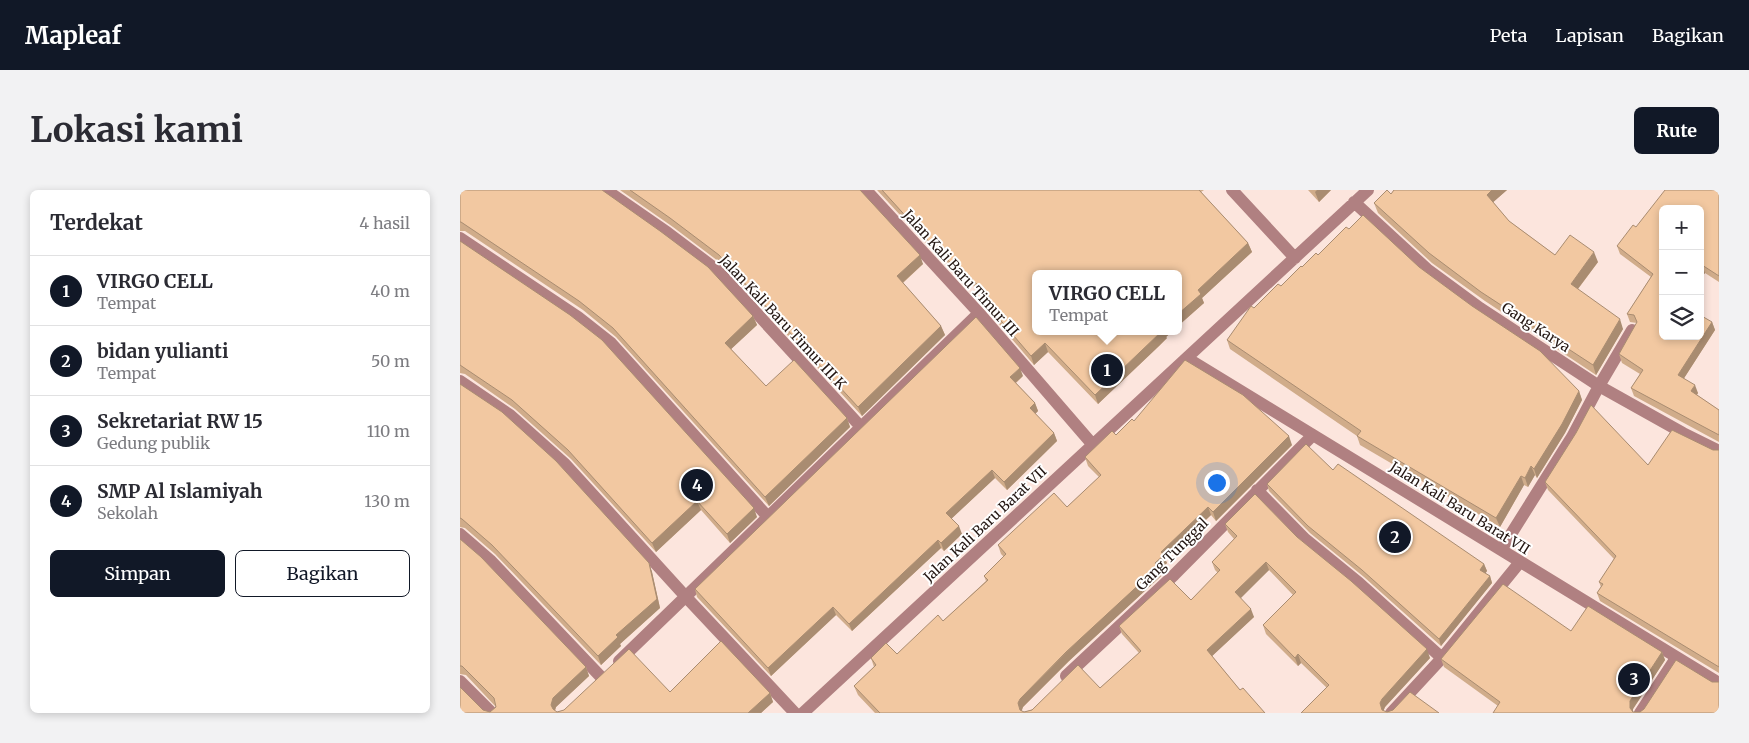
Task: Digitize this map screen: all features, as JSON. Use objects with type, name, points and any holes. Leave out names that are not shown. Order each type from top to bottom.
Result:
[{"type":"street","name":"Jalan Kali Baru Timur III K","points":[[606,190],[668,232],[717,270],[861,427]]},
{"type":"street","name":"Jalan Kali Baru Timur III","points":[[866,190],[979,313],[1093,445]]},
{"type":"street","points":[[1232,190],[1295,258]]},
{"type":"street","name":"Jalan Kali Baru Barat VII","points":[[803,713],[1368,190]]},
{"type":"street","name":"Gang Karya","points":[[1354,202],[1426,269],[1480,308],[1599,386],[1719,451]]},
{"type":"street","points":[[460,238],[578,317],[611,343],[768,517]]},
{"type":"street","points":[[460,534],[490,560],[598,680],[979,313]]},
{"type":"street","points":[[1501,550],[1572,437],[1632,330]]},
{"type":"street","name":"Jalan Kali Baru Barat VII","points":[[1187,358],[1719,683]]},
{"type":"street","points":[[460,381],[510,415],[565,464],[795,713]]},
{"type":"street","name":"Gang Tunggal","points":[[1058,685],[1174,575],[1313,435]]},
{"type":"street","points":[[1257,490],[1305,538],[1359,583],[1442,658]]},
{"type":"street","points":[[1391,713],[1442,658],[1520,562]]},
{"type":"street","points":[[1640,713],[1676,658]]},
{"type":"street","points":[[460,681],[492,713]]},
{"type":"building","points":[[460,190],[602,190],[708,267],[753,316],[725,343],[766,386],[794,360],[847,418],[765,497],[613,328],[579,301],[460,222]]},
{"type":"building","points":[[630,190],[860,190],[920,255],[897,276],[941,326],[858,407],[719,255]]},
{"type":"building","points":[[882,190],[1199,190],[1248,243],[1198,290],[1201,294],[1182,311],[1182,270],[1032,270],[1032,335],[1158,335],[1095,395],[1045,343],[1031,356],[985,302],[990,298],[955,261],[952,264],[931,244]]},
{"type":"building","points":[[1387,190],[1391,194],[1394,190],[1492,190],[1487,195],[1509,221],[1555,255],[1570,235],[1594,252],[1571,284],[1620,319],[1593,365],[1481,292],[1429,253],[1374,203]]},
{"type":"building","points":[[1665,190],[1719,190],[1719,276],[1704,266],[1704,205],[1659,205],[1659,340],[1700,340],[1678,375],[1695,385],[1691,391],[1719,410],[1719,435],[1631,388],[1643,370],[1619,354],[1637,322],[1634,315],[1627,314],[1653,274],[1617,246],[1633,225],[1636,227]]},
{"type":"building","points":[[1363,215],[1419,267],[1472,306],[1540,351],[1579,391],[1562,424],[1534,469],[1531,466],[1525,478],[1521,476],[1496,518],[1357,436],[1361,431],[1227,340],[1251,306],[1254,308],[1278,284],[1281,286],[1316,253],[1318,255],[1346,227],[1349,229]]},
{"type":"building","points":[[460,241],[570,315],[602,340],[754,508],[727,534],[697,501],[652,543],[568,450],[512,400],[460,365]]},
{"type":"building","points":[[976,317],[1020,368],[1010,377],[1035,403],[1030,408],[1054,433],[1004,482],[992,470],[946,513],[959,526],[941,543],[938,540],[849,624],[833,607],[768,668],[695,589]]},
{"type":"building","points":[[1704,317],[1712,322],[1704,334]]},
{"type":"building","points":[[1185,360],[1243,395],[1289,436],[1213,512],[1208,507],[1161,552],[1164,555],[1155,563],[1158,567],[1066,652],[1020,699],[1018,703],[1020,710],[1024,712],[1032,710],[1078,665],[1100,688],[1141,651],[1119,626],[1170,579],[1191,600],[1220,570],[1212,562],[1237,536],[1225,524],[1255,494],[1297,537],[1351,581],[1427,649],[1382,699],[1380,703],[1382,710],[1387,712],[1393,710],[1410,692],[1439,713],[1301,713],[1329,685],[1298,654],[1295,658],[1263,625],[1296,592],[1266,562],[1235,592],[1251,609],[1207,650],[1240,690],[1243,688],[1265,713],[880,713],[854,686],[876,665],[871,658],[886,643],[897,654],[938,615],[943,621],[988,580],[984,576],[1006,554],[998,545],[1054,493],[1067,507],[1101,475],[1085,457],[1112,431],[1116,435],[1132,419],[1134,421]]},
{"type":"building","points":[[460,384],[502,412],[556,461],[649,563],[657,599],[616,635],[618,637],[598,656],[492,545],[460,518]]},
{"type":"building","points":[[1591,405],[1648,465],[1672,430],[1713,450],[1719,450],[1719,667],[1597,593],[1603,584],[1599,582],[1616,556],[1545,482]]},
{"type":"building","points":[[1306,444],[1333,470],[1338,464],[1484,564],[1480,570],[1490,576],[1439,639],[1362,570],[1308,526],[1267,484]]},
{"type":"building","points":[[460,539],[481,557],[586,667],[553,698],[551,705],[557,712],[564,710],[629,649],[670,692],[721,641],[770,693],[748,713],[460,713],[460,687],[483,710],[490,712],[496,707],[494,698],[460,666]]},
{"type":"building","points":[[1503,584],[1571,631],[1588,606],[1662,652],[1630,701],[1630,708],[1633,712],[1640,712],[1644,709],[1676,660],[1712,682],[1719,682],[1719,713],[1493,713],[1500,702],[1441,659]]},
{"type":"place","name":"VIRGO CELL","points":[[1107,370]]},
{"type":"place","name":"SMP Al Islamiyah","points":[[697,485]]},
{"type":"place","name":"bidan yulianti","points":[[1395,537]]},
{"type":"place","name":"Sekretariat RW 15","points":[[1634,679]]}]
